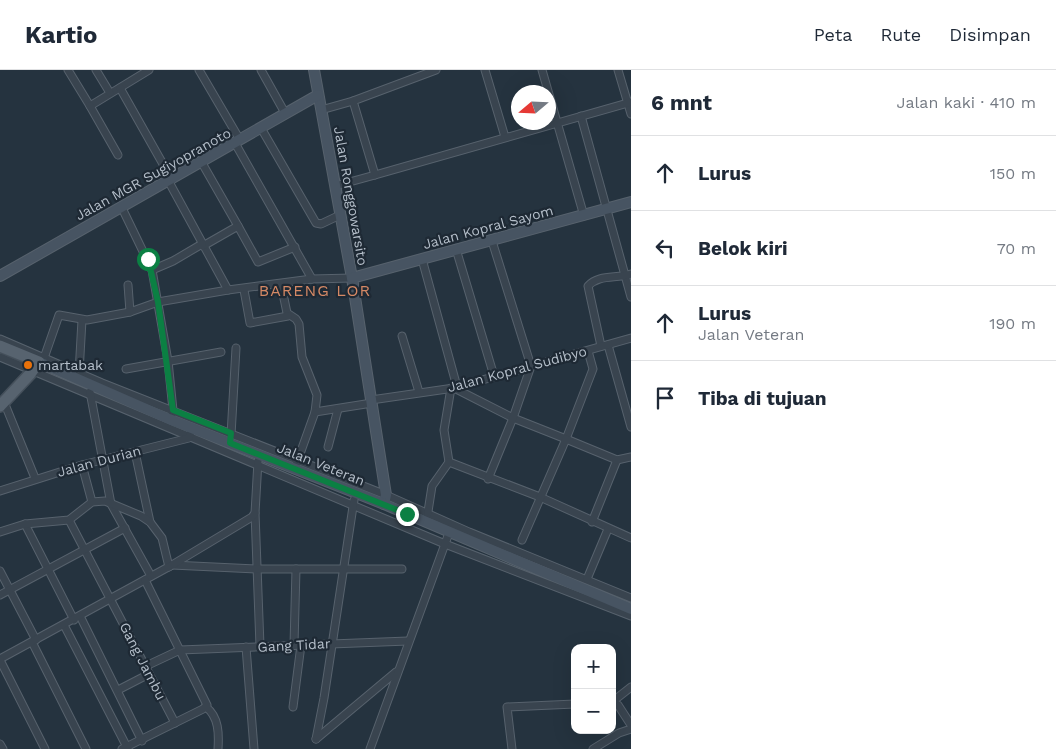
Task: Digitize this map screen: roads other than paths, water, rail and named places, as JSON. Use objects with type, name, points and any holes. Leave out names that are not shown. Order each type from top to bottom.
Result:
[{"type":"main road","name":"Jalan Veteran","points":[[0,346],[39,363]]},
{"type":"main road","points":[[2,404],[39,363]]},
{"type":"street","points":[[68,70],[118,155]]},
{"type":"street","points":[[96,70],[110,93]]},
{"type":"street","points":[[90,106],[120,88],[139,73],[149,70]]},
{"type":"street","points":[[199,70],[312,278]]},
{"type":"street","points":[[260,70],[285,113]]},
{"type":"street","name":"Jalan Ronggowarsito","points":[[314,70],[352,278],[385,499]]},
{"type":"street","points":[[321,110],[353,101],[436,70]]},
{"type":"street","points":[[485,70],[504,137]]},
{"type":"street","points":[[542,70],[584,216]]},
{"type":"street","points":[[618,70],[631,114]]},
{"type":"street","points":[[120,88],[202,245],[228,290]]},
{"type":"street","name":"Jalan MGR Sugiyopranoto","points":[[0,276],[202,163],[318,95]]},
{"type":"street","points":[[353,101],[375,176]]},
{"type":"street","points":[[335,186],[629,102]]},
{"type":"street","points":[[581,116],[606,210],[628,275],[631,297]]},
{"type":"street","points":[[261,128],[316,224],[321,224],[340,215]]},
{"type":"street","points":[[202,163],[258,262],[294,246]]},
{"type":"street","name":"Jalan Kopral Sayom","points":[[352,278],[631,202]]},
{"type":"street","points":[[122,208],[152,270],[168,361],[171,414],[385,499]]},
{"type":"street","points":[[152,270],[173,261],[238,226]]},
{"type":"street","points":[[488,479],[514,418],[531,366],[492,241]]},
{"type":"street","points":[[456,249],[494,376]]},
{"type":"street","points":[[422,259],[454,387],[444,430],[449,462],[432,486],[427,519],[631,598]]},
{"type":"street","points":[[628,275],[605,277],[593,281],[588,286],[631,427]]},
{"type":"street","points":[[39,363],[57,316],[61,315],[82,320],[130,312],[158,302],[228,290],[244,290],[312,278],[352,278]]},
{"type":"street","points":[[281,284],[288,316]]},
{"type":"street","points":[[128,285],[130,312]]},
{"type":"street","points":[[244,290],[250,323],[288,316],[296,319],[299,324],[302,358],[317,395],[315,412],[296,465]]},
{"type":"street","points":[[79,373],[82,320]]},
{"type":"street","points":[[402,336],[419,392]]},
{"type":"street","points":[[0,338],[39,363]]},
{"type":"street","name":"Jalan Kopral Sudibyo","points":[[315,412],[454,387],[631,338]]},
{"type":"street","points":[[230,438],[236,348]]},
{"type":"street","points":[[517,553],[566,439],[593,369],[588,350]]},
{"type":"street","points":[[126,369],[221,352]]},
{"type":"street","points":[[0,357],[39,363],[79,373],[92,387],[190,433],[258,460],[445,544],[517,553],[631,616]]},
{"type":"street","name":"Jalan Veteran","points":[[39,363],[92,387],[171,414],[190,433],[230,438],[258,460],[296,465],[356,494],[385,499],[427,519],[448,533],[517,553],[631,608]]},
{"type":"street","points":[[92,387],[111,504],[125,528],[207,705],[206,708],[215,720],[219,734],[218,749]]},
{"type":"street","points":[[454,387],[514,418],[617,460],[631,457]]},
{"type":"street","points":[[2,404],[35,478]]},
{"type":"street","points":[[328,446],[338,409]]},
{"type":"street","name":"Jalan Durian","points":[[0,491],[35,478],[135,452],[190,433]]},
{"type":"street","points":[[135,452],[150,522],[162,538],[170,566]]},
{"type":"street","points":[[258,460],[255,513],[260,646]]},
{"type":"street","points":[[592,522],[617,460]]},
{"type":"street","points":[[449,462],[488,479],[540,497],[631,538]]},
{"type":"street","points":[[82,465],[92,502]]},
{"type":"street","points":[[356,494],[342,569],[316,739],[397,672]]},
{"type":"street","points":[[0,532],[25,524],[69,520],[92,502],[102,501],[150,522]]},
{"type":"street","points":[[45,749],[0,660],[170,566],[242,524],[255,513]]},
{"type":"street","name":"Gang Jambu","points":[[69,520],[175,723]]},
{"type":"street","points":[[25,524],[48,570],[118,690],[142,741]]},
{"type":"street","points":[[0,595],[125,528]]},
{"type":"street","points":[[586,580],[608,529]]},
{"type":"street","points":[[370,749],[448,533]]},
{"type":"street","points":[[170,566],[258,569],[402,569]]},
{"type":"street","points":[[293,707],[297,645],[296,569]]},
{"type":"street","points":[[0,571],[86,749]]},
{"type":"street","points":[[64,625],[125,748],[206,708]]},
{"type":"street","name":"Gang Tidar","points":[[180,650],[332,642],[408,641]]},
{"type":"street","points":[[246,647],[254,749]]},
{"type":"street","points":[[146,666],[180,650]]},
{"type":"street","points":[[118,690],[149,674]]},
{"type":"street","points":[[616,699],[631,687]]},
{"type":"street","points":[[512,749],[507,707],[571,704]]},
{"type":"street","points":[[592,749],[631,727],[616,704]]},
{"type":"street","points":[[0,744],[3,749]]},
{"type":"place","name":"martabak","points":[[28,365]]},
{"type":"district","name":"BARENG LOR","points":[[315,290]]}]
